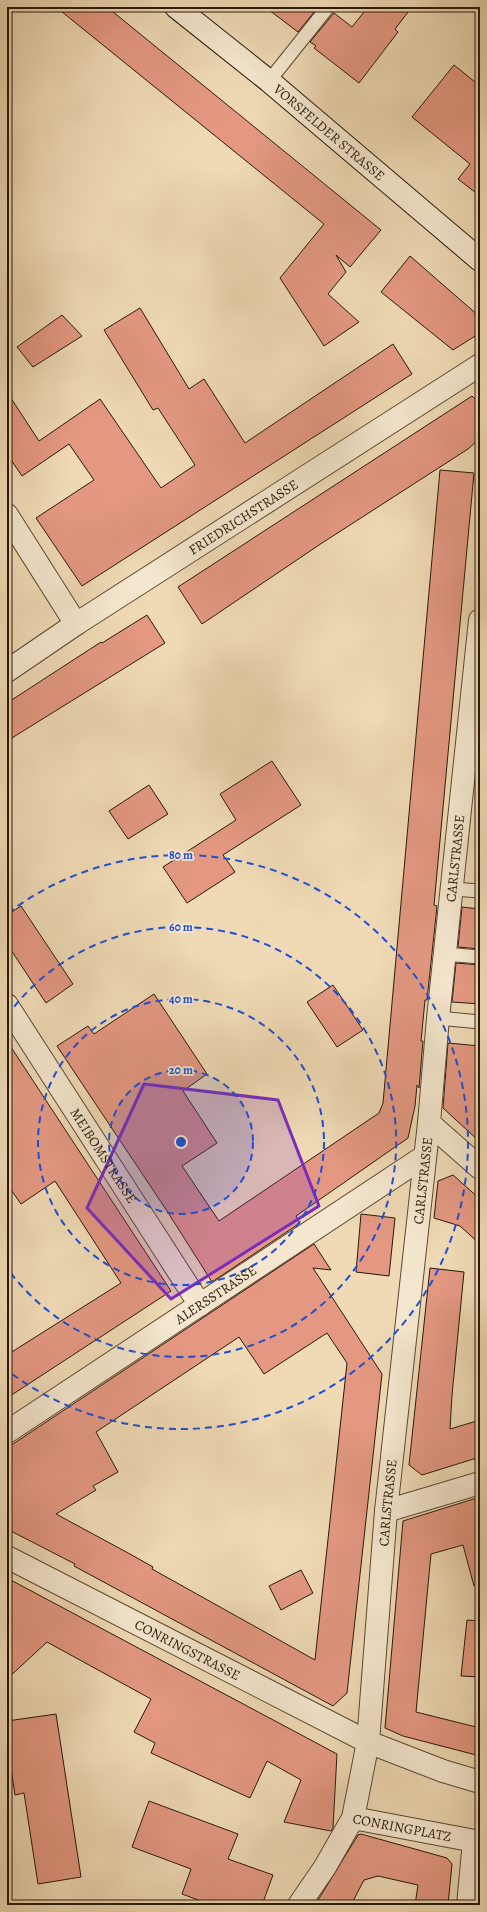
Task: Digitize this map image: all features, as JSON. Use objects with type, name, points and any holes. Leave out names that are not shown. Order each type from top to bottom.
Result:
[{"type":"street","name":"VORSFELDER STRASSE","points":[[176,7],[269,81],[480,260]]},
{"type":"street","name":"FRIEDRICHSTRASSE","points":[[7,671],[76,624],[480,365]]},
{"type":"street","points":[[7,515],[76,624]]},
{"type":"street","name":"CARLSTRASSE","points":[[368,1742],[386,1511],[429,1122],[444,954],[480,620]]},
{"type":"street","name":"MEIBOMSTRASSE","points":[[7,1005],[200,1305]]},
{"type":"street","points":[[429,1122],[480,1168]]},
{"type":"street","name":"ALERSSTRASSE","points":[[7,1432],[425,1156]]},
{"type":"street","points":[[386,1511],[480,1483]]},
{"type":"street","name":"CONRINGSTRASSE","points":[[7,1557],[368,1742]]},
{"type":"street","points":[[368,1742],[443,1771],[480,1782]]},
{"type":"street","name":"CONRINGPLATZ","points":[[368,1742],[353,1818],[477,1841]]},
{"type":"street","points":[[298,1905],[325,1867],[353,1818]]},
{"type":"street","points":[[468,1905],[477,1841]]},
{"type":"lane","points":[[269,81],[328,7]]},
{"type":"lane","points":[[452,889],[480,891]]},
{"type":"lane","points":[[444,954],[480,957]]},
{"type":"lane","points":[[438,1018],[480,1022]]},
{"type":"highlighted area","points":[[144,1084],[278,1100],[319,1206],[171,1299],[87,1208]]},
{"type":"building","points":[[56,7],[107,7],[381,230],[350,267],[336,255],[346,272],[328,294],[359,322],[324,346],[280,278],[324,224]]},
{"type":"building","points":[[265,7],[318,7],[298,32]]},
{"type":"building","points":[[368,7],[412,7],[395,29],[398,32],[359,83],[314,48],[316,46],[310,42],[334,13],[352,27]]},
{"type":"building","points":[[454,65],[480,86],[480,196],[458,179],[470,164],[412,117]]},
{"type":"building","points":[[410,256],[480,317],[480,333],[453,350],[381,292]]},
{"type":"building","points":[[140,308],[189,389],[204,379],[245,443],[393,344],[412,374],[82,586],[36,518],[94,480],[69,444],[22,476],[7,454],[7,392],[39,441],[100,399],[161,488],[195,465],[158,408],[153,410],[104,330]]},
{"type":"building","points":[[62,315],[82,336],[33,367],[17,347]]},
{"type":"building","points":[[472,396],[480,404],[480,418],[477,441],[468,449],[322,543],[202,624],[178,587]]},
{"type":"building","points":[[440,470],[474,473],[434,905],[437,906],[421,1041],[423,1041],[419,1088],[417,1085],[415,1106],[408,1138],[296,1216],[300,1223],[212,1282],[167,1211],[57,1046],[88,1026],[94,1034],[154,994],[207,1074],[183,1091],[217,1143],[182,1166],[219,1221],[379,1113],[383,1103]]},
{"type":"building","points":[[147,615],[165,643],[7,741],[7,703],[101,642],[102,643]]},
{"type":"building","points":[[272,761],[301,805],[223,855],[235,872],[187,903],[163,867],[236,820],[220,794]]},
{"type":"building","points":[[149,785],[168,814],[128,839],[109,811]]},
{"type":"building","points":[[21,906],[73,984],[46,1003],[7,944],[7,915]]},
{"type":"building","points":[[462,907],[480,909],[480,949],[458,947]]},
{"type":"building","points":[[456,963],[480,965],[480,1004],[452,1002]]},
{"type":"building","points":[[333,985],[363,1030],[337,1047],[307,1002]]},
{"type":"building","points":[[7,1041],[171,1291],[7,1398],[7,1355],[121,1283],[55,1181],[21,1204],[7,1184]]},
{"type":"building","points":[[448,1043],[480,1046],[478,1094],[480,1096],[480,1142],[443,1108]]},
{"type":"building","points":[[453,1175],[480,1199],[480,1244],[460,1226],[434,1218],[438,1181]]},
{"type":"building","points":[[361,1214],[395,1218],[389,1276],[356,1272]]},
{"type":"building","points":[[314,1244],[331,1270],[313,1268],[382,1374],[347,1693],[333,1706],[74,1566],[75,1564],[7,1529],[7,1448]],"holes":[[[327,1333],[347,1363],[315,1660],[152,1569],[153,1567],[130,1554],[56,1514],[96,1490],[93,1486],[118,1472],[96,1432],[239,1337],[264,1374]]]},
{"type":"building","points":[[430,1268],[464,1272],[450,1429],[480,1420],[480,1457],[422,1475],[409,1465]]},
{"type":"building","points":[[480,1497],[480,1585],[474,1586],[463,1545],[431,1554],[416,1712],[480,1728],[480,1756],[403,1736],[385,1728],[403,1521]]},
{"type":"building","points":[[301,1570],[313,1593],[281,1610],[269,1586]]},
{"type":"building","points":[[7,1578],[337,1754],[333,1828],[331,1831],[284,1822],[301,1780],[267,1761],[250,1798],[151,1753],[155,1743],[134,1732],[151,1699],[47,1642],[7,1679]]},
{"type":"building","points":[[467,1620],[480,1621],[480,1677],[461,1676]]},
{"type":"building","points":[[56,1714],[81,1877],[38,1884],[24,1793],[15,1795],[7,1743],[7,1721]]},
{"type":"building","points":[[149,1801],[238,1834],[228,1859],[273,1875],[262,1905],[212,1905],[182,1894],[191,1869],[132,1847]]},
{"type":"building","points":[[361,1834],[447,1858],[452,1864],[448,1905],[415,1905],[418,1885],[378,1876],[364,1880],[351,1905],[315,1905],[358,1835]]}]
